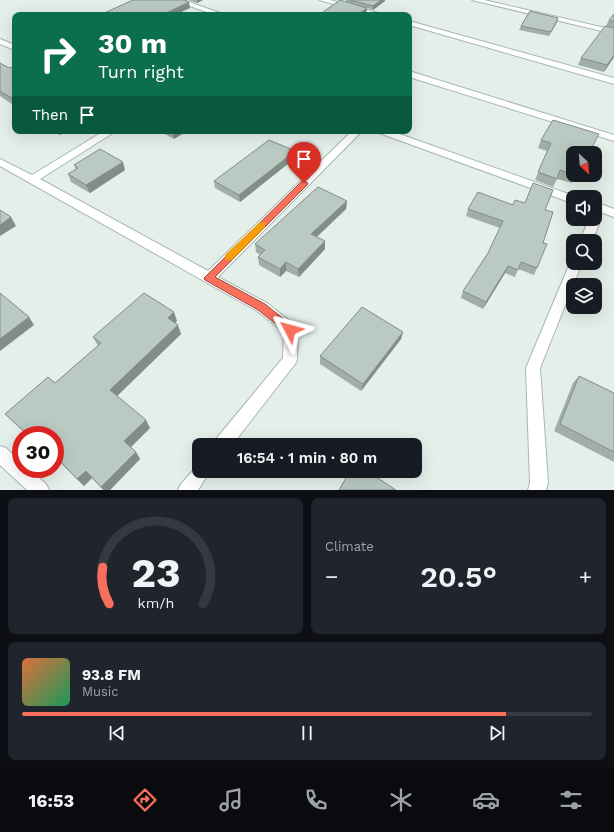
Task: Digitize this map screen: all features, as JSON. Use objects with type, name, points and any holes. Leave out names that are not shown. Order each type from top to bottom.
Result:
[{"type":"street","points":[[176,0],[213,12]]},
{"type":"street","points":[[322,0],[370,12]]},
{"type":"street","points":[[476,0],[614,32]]},
{"type":"street","points":[[412,24],[614,81]]},
{"type":"street","points":[[0,41],[12,47]]},
{"type":"street","points":[[412,75],[614,138]]},
{"type":"street","points":[[31,180],[106,134]]},
{"type":"street","points":[[208,278],[354,134]]},
{"type":"street","points":[[390,134],[566,197]]},
{"type":"street","points":[[0,162],[262,307],[290,330],[290,360],[228,438]]},
{"type":"street","points":[[602,213],[614,213]]},
{"type":"street","points":[[537,490],[539,483],[533,368],[573,270]]},
{"type":"street","points":[[0,454],[40,490]]},
{"type":"street","points":[[187,490],[196,478]]},
{"type":"building","points":[[133,0],[184,0],[189,2],[168,12],[107,12]]},
{"type":"building","points":[[340,0],[367,8],[361,12],[323,12]]},
{"type":"building","points":[[350,0],[381,0],[373,6]]},
{"type":"building","points":[[530,11],[558,18],[551,32],[521,26]]},
{"type":"building","points":[[614,14],[614,22],[609,20]]},
{"type":"building","points":[[605,26],[614,28],[614,55],[607,65],[581,58]]},
{"type":"building","points":[[0,63],[9,68],[12,67],[12,98],[0,91]]},
{"type":"building","points":[[553,120],[599,134],[593,146],[566,146],[566,172],[560,170],[557,179],[538,172],[551,143],[541,140]]},
{"type":"building","points":[[269,140],[293,150],[287,156],[289,156],[239,195],[214,181]]},
{"type":"building","points":[[100,149],[123,162],[86,185],[68,174],[78,168],[74,165]]},
{"type":"building","points":[[533,183],[553,190],[545,210],[553,212],[543,243],[547,244],[537,268],[521,262],[518,270],[508,266],[486,302],[463,291],[488,253],[503,221],[468,209],[478,192],[513,205],[515,200],[525,203]]},
{"type":"building","points":[[318,187],[347,201],[311,234],[325,241],[298,269],[286,262],[280,269],[258,257],[265,250],[255,244]]},
{"type":"building","points":[[0,210],[11,217],[0,225]]},
{"type":"building","points":[[0,293],[29,317],[0,339]]},
{"type":"building","points":[[144,293],[174,312],[168,318],[178,325],[110,390],[146,420],[124,441],[136,452],[101,487],[86,471],[77,479],[64,465],[64,426],[18,426],[5,414],[48,377],[55,383],[101,343],[93,337]]},
{"type":"building","points":[[362,307],[403,332],[363,384],[320,356]]},
{"type":"building","points":[[579,376],[614,393],[614,452],[560,424]]},
{"type":"building","points":[[346,478],[378,478],[396,490],[339,490]]},
{"type":"slow traffic","points":[[229,258],[262,225]]},
{"type":"route","points":[[290,330],[262,307],[208,278],[304,183]]}]
